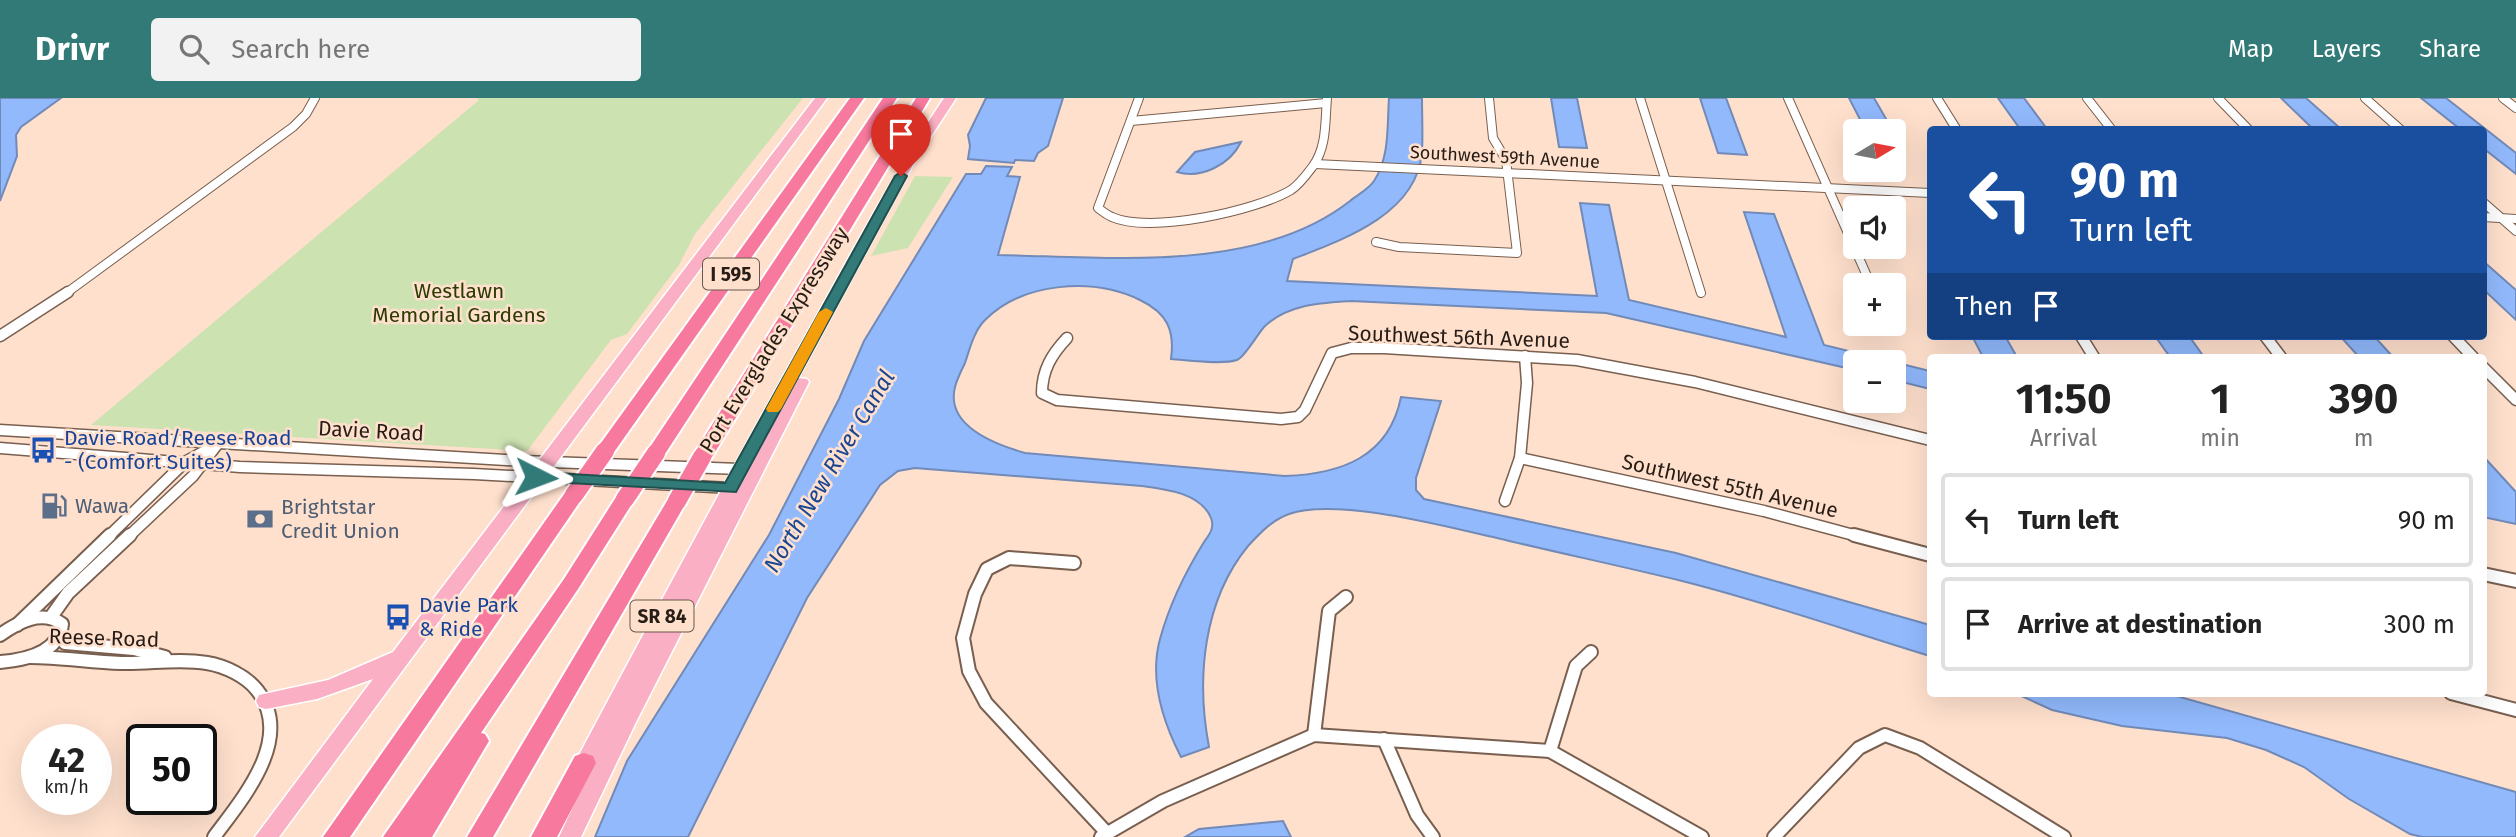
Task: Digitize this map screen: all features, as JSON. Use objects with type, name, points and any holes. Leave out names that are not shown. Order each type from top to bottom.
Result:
[{"type":"highway","name":"I 595","points":[[336,837],[605,451],[857,98]]},
{"type":"highway","points":[[397,837],[570,584],[890,98]]},
{"type":"highway","name":"Port Everglades Expressway","points":[[480,837],[702,457],[923,98]]},
{"type":"highway","points":[[419,837],[570,584]]},
{"type":"highway","points":[[544,837],[584,763]]},
{"type":"main road","points":[[266,837],[821,98]]},
{"type":"main road","name":"SR 84","points":[[553,837],[584,763],[740,469],[909,161],[950,98]]},
{"type":"main road","points":[[570,837],[642,685],[742,500],[794,396],[827,329],[854,261]]},
{"type":"main road","name":"Davie Road","points":[[0,430],[218,444],[740,469]]},
{"type":"main road","name":"Davie Road","points":[[0,448],[338,472],[536,477],[730,488]]},
{"type":"main road","points":[[266,701],[331,688],[356,679],[399,657]]},
{"type":"street","points":[[0,336],[76,287],[293,127],[306,114],[315,98]]},
{"type":"street","points":[[1131,121],[1327,100],[1321,150],[1315,164],[1292,189],[1252,204],[1195,220],[1117,220],[1104,215],[1098,208],[1139,98]]},
{"type":"street","points":[[1376,242],[1399,247],[1517,253],[1506,160],[1497,150],[1491,135],[1489,98]]},
{"type":"street","points":[[1640,98],[1701,293]]},
{"type":"street","points":[[1788,98],[1866,273]]},
{"type":"street","points":[[1937,98],[1954,126]]},
{"type":"street","points":[[2087,98],[2109,126]]},
{"type":"street","points":[[2218,98],[2245,126]]},
{"type":"street","points":[[2365,98],[2396,126]]},
{"type":"street","points":[[2503,98],[2516,108]]},
{"type":"street","name":"Southwest 59th Avenue","points":[[1315,164],[1927,192]]},
{"type":"street","points":[[2487,206],[2516,230]]},
{"type":"street","points":[[2487,217],[2516,219]]},
{"type":"street","name":"Southwest 56th Avenue","points":[[1067,338],[1052,353],[1041,382],[1042,393],[1057,400],[1280,419],[1298,417],[1305,410],[1332,352],[1351,348],[1384,348],[1577,360],[1669,377],[1927,439]]},
{"type":"street","points":[[2268,340],[2279,354]]},
{"type":"street","points":[[2457,340],[2470,354]]},
{"type":"street","points":[[1505,501],[1520,458],[1527,383],[1525,356]]},
{"type":"street","points":[[2487,371],[2516,400]]},
{"type":"street","name":"Reese Road","points":[[6,630],[185,462],[218,444]]},
{"type":"street","name":"Reese Road","points":[[51,617],[68,593],[205,464],[218,444]]},
{"type":"street","name":"Southwest 55th Avenue","points":[[1520,458],[1764,511],[1927,554]]},
{"type":"street","points":[[1074,563],[1009,558],[987,569],[975,594],[963,638],[969,671],[986,703],[1103,835],[1163,801],[1314,734],[1550,751],[1700,836]]},
{"type":"street","points":[[2487,575],[2516,581]]},
{"type":"street","points":[[1314,734],[1329,611],[1346,597]]},
{"type":"street","points":[[0,662],[30,657],[47,648],[59,636],[62,624],[51,617],[35,618],[6,630]]},
{"type":"street","name":"Reese Road","points":[[59,636],[65,643],[134,649],[226,668],[244,678],[266,701]]},
{"type":"street","points":[[1550,751],[1576,666],[1591,652]]},
{"type":"street","name":"Reese Road","points":[[30,657],[122,663],[178,660]]},
{"type":"street","points":[[2466,697],[2516,710]]},
{"type":"street","points":[[214,837],[259,769],[269,746],[272,720],[266,701]]},
{"type":"street","points":[[1774,837],[1859,748],[1885,735],[1920,748],[2064,837]]},
{"type":"street","points":[[1384,739],[1417,816],[1433,837]]},
{"type":"green space","name":"Westlawn Memorial Gardens","points":[[476,98],[803,98],[695,234],[679,265],[627,334],[611,340],[527,451],[91,425],[479,100]]},
{"type":"green space","points":[[915,176],[953,177],[908,248],[871,256]]},
{"type":"water","points":[[0,98],[61,98],[21,127],[16,135],[17,156],[0,201]]},
{"type":"water","points":[[986,98],[1063,98],[1048,146],[1038,153],[1034,161],[1015,160],[1014,163],[968,159],[968,135]]},
{"type":"water","name":"North New River Canal","points":[[1389,98],[1422,98],[1422,153],[1417,175],[1406,193],[1374,222],[1293,259],[1287,281],[1597,296],[1580,203],[1609,205],[1629,300],[1786,337],[1744,212],[1774,214],[1824,345],[1844,350],[1843,367],[1606,313],[1351,301],[1305,306],[1273,319],[1237,360],[1214,362],[1171,359],[1170,331],[1163,317],[1149,305],[1101,288],[1059,287],[1019,298],[1001,307],[981,324],[955,387],[954,401],[958,413],[976,432],[1001,445],[1025,453],[1285,476],[1343,466],[1374,448],[1395,418],[1401,397],[1441,401],[1416,478],[1416,490],[1424,499],[1676,553],[1927,624],[1927,655],[1745,598],[1659,575],[1392,516],[1363,511],[1310,510],[1289,514],[1272,523],[1248,546],[1233,568],[1212,616],[1207,642],[1203,695],[1209,747],[1181,757],[1160,700],[1157,654],[1173,601],[1211,531],[1212,522],[1206,510],[1191,498],[1151,487],[915,468],[898,471],[880,485],[807,598],[688,837],[595,837],[627,761],[769,535],[839,399],[864,341],[966,174],[981,174],[986,166],[1012,167],[1007,176],[1020,177],[998,255],[1087,258],[1181,256],[1227,251],[1271,241],[1313,224],[1369,187],[1379,172],[1385,151]]},
{"type":"water","points":[[1551,98],[1577,98],[1587,148],[1559,147]]},
{"type":"water","points":[[1700,98],[1726,98],[1747,155],[1718,153]]},
{"type":"water","points":[[1849,98],[1874,98],[1886,119],[1860,119]]},
{"type":"water","points":[[1998,98],[2024,98],[2045,126],[2018,126]]},
{"type":"water","points":[[2281,98],[2306,98],[2338,126],[2310,126]]},
{"type":"water","points":[[2421,98],[2446,98],[2482,126],[2456,126]]},
{"type":"water","points":[[2487,130],[2516,153],[2516,174],[2487,151]]},
{"type":"water","points":[[1241,142],[1230,157],[1214,168],[1196,174],[1177,172],[1195,152]]},
{"type":"water","points":[[2487,265],[2516,290],[2516,320],[2487,293]]},
{"type":"water","points":[[1974,340],[2007,340],[2015,354],[1981,354]]},
{"type":"water","points":[[2158,340],[2192,340],[2202,354],[2168,354]]},
{"type":"water","points":[[2344,340],[2378,340],[2390,354],[2356,354]]},
{"type":"water","points":[[1906,365],[1927,370],[1927,388],[1906,383]]},
{"type":"water","points":[[2487,460],[2516,492],[2516,524],[2487,518]]},
{"type":"water","points":[[2024,697],[2180,697],[2516,792],[2516,837],[2422,837],[2410,834],[2349,799],[2304,767],[2266,750],[2227,738],[2122,726],[2052,710]]},
{"type":"water","points":[[1283,821],[1291,837],[1185,837],[1199,829]]},
{"type":"slow traffic","points":[[773,409],[826,312]]},
{"type":"place","name":"Davie Road/Reese Road - (Comfort Suites)","points":[[43,450]]},
{"type":"place","name":"Wawa","points":[[54,506]]},
{"type":"place","name":"Brightstar Credit Union","points":[[260,519]]},
{"type":"place","name":"Davie Park & Ride","points":[[398,617]]},
{"type":"route","points":[[536,477],[730,488],[901,176]]}]
